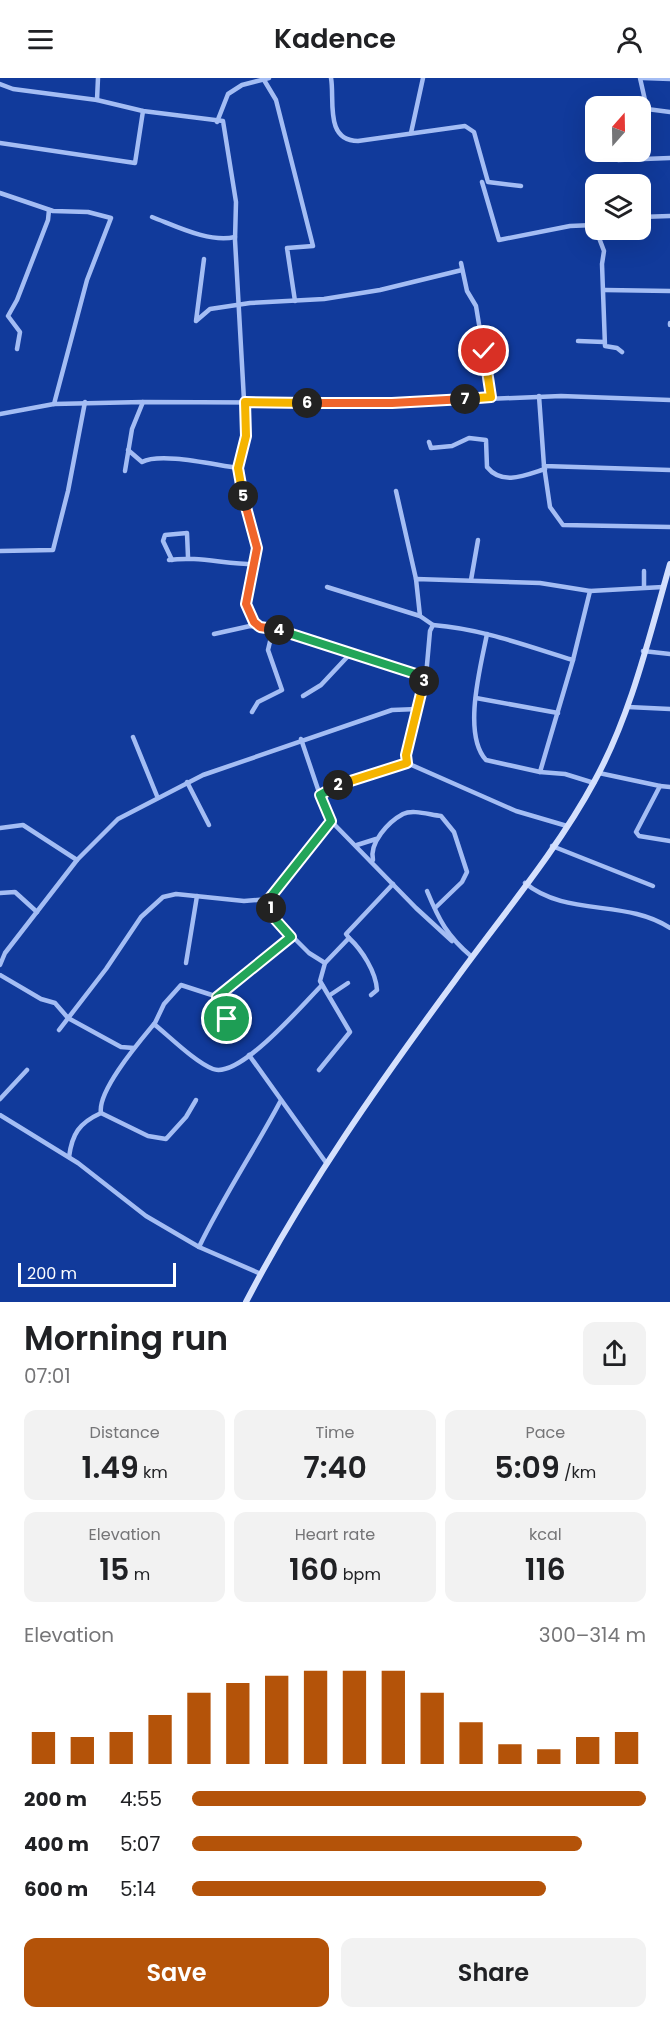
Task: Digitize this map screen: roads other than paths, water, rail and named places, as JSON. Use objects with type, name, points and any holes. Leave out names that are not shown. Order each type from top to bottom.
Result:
[{"type":"street","points":[[97,100],[98,78]]},
{"type":"street","points":[[331,78],[330,107],[337,130],[342,136],[358,141],[449,127],[469,128],[474,132],[488,182],[521,186]]},
{"type":"street","points":[[411,133],[423,78]]},
{"type":"street","points":[[670,79],[641,78],[647,109],[670,112]]},
{"type":"street","points":[[260,627],[250,617],[246,604],[257,548],[238,468],[246,436],[235,237],[237,202],[228,144],[220,119],[228,94],[243,86],[266,79],[276,100],[313,246],[287,248],[295,301]]},
{"type":"street","points":[[0,84],[13,88],[97,100],[143,111],[220,119]]},
{"type":"street","points":[[0,143],[135,163],[143,111]]},
{"type":"street","points":[[651,159],[670,158]]},
{"type":"street","points":[[482,182],[499,240],[570,226],[585,226]]},
{"type":"street","points":[[0,193],[49,210],[88,212],[111,218],[87,280],[54,404]]},
{"type":"street","points":[[17,349],[20,332],[8,316],[18,300],[48,220],[49,210]]},
{"type":"street","points":[[152,216],[192,232],[222,239],[235,237]]},
{"type":"street","points":[[651,217],[670,216]]},
{"type":"street","points":[[600,240],[604,251],[604,342],[605,346],[617,348],[622,352]]},
{"type":"street","points":[[204,259],[196,321],[210,309],[324,299],[380,290],[462,270]]},
{"type":"street","points":[[461,263],[467,291],[476,306],[491,397]]},
{"type":"street","points":[[605,290],[670,291]]},
{"type":"street","points":[[578,340],[604,342]]},
{"type":"street","points":[[0,414],[54,404],[85,402],[392,403],[539,396],[670,400]]},
{"type":"street","points":[[539,396],[544,468],[550,507],[563,525],[670,528]]},
{"type":"street","points":[[0,552],[52,550],[68,491],[85,402]]},
{"type":"street","points":[[125,471],[132,429],[143,402]]},
{"type":"street","points":[[429,442],[431,448],[452,446],[469,438],[486,440],[487,467],[500,477],[522,477],[544,468],[670,470]]},
{"type":"street","points":[[128,450],[142,462],[152,457],[166,457],[238,468]]},
{"type":"street","points":[[396,491],[416,579],[420,616]]},
{"type":"street","points":[[188,558],[187,533],[165,535],[164,541],[170,560],[188,558],[224,564],[254,564]]},
{"type":"street","points":[[471,580],[478,540]]},
{"type":"street","points":[[246,1302],[327,1164],[567,826],[594,783],[628,707],[643,651],[669,574],[670,564]]},
{"type":"street","points":[[644,571],[644,587]]},
{"type":"street","points":[[416,579],[540,583],[590,591],[663,587]]},
{"type":"street","points":[[327,587],[420,616],[433,625],[487,634],[573,660]]},
{"type":"street","points":[[540,772],[573,660],[590,591]]},
{"type":"street","points":[[407,763],[425,677],[430,631],[433,625]]},
{"type":"street","points":[[214,634],[250,626],[273,629],[425,677]]},
{"type":"street","points":[[252,712],[258,702],[282,690],[268,650],[273,629]]},
{"type":"street","points":[[487,634],[476,698],[476,734],[481,755],[486,760],[540,772],[565,774],[594,783]]},
{"type":"street","points":[[643,651],[670,654]]},
{"type":"street","points":[[303,696],[321,685],[350,654]]},
{"type":"street","points":[[476,698],[558,713]]},
{"type":"street","points":[[628,707],[670,709]]},
{"type":"street","points":[[0,964],[5,953],[76,860],[118,819],[157,796],[187,782],[301,739],[392,710],[417,709]]},
{"type":"street","points":[[133,737],[157,796]]},
{"type":"street","points":[[301,739],[331,821],[393,884],[472,957]]},
{"type":"street","points":[[320,795],[338,785],[407,763],[516,812],[567,826]]},
{"type":"street","points":[[599,773],[670,787]]},
{"type":"street","points":[[187,782],[209,825]]},
{"type":"street","points":[[660,786],[636,832],[639,836],[670,841]]},
{"type":"street","points":[[357,845],[376,839],[403,814],[415,812],[441,816],[450,823],[467,872],[462,882],[435,909]]},
{"type":"street","points":[[59,1030],[106,969],[141,917],[163,897],[176,894],[244,901],[269,899],[331,821]]},
{"type":"street","points":[[0,828],[23,825],[76,860]]},
{"type":"street","points":[[374,863],[372,854],[376,839]]},
{"type":"street","points":[[552,846],[653,886]]},
{"type":"street","points":[[525,883],[536,892],[565,903],[633,914],[661,922],[670,928]]},
{"type":"street","points":[[371,995],[377,990],[376,982],[360,948],[345,934],[393,884]]},
{"type":"street","points":[[427,891],[453,941]]},
{"type":"street","points":[[0,893],[15,892],[37,912]]},
{"type":"street","points":[[186,963],[196,896]]},
{"type":"street","points":[[269,899],[274,918],[291,937],[325,963]]},
{"type":"street","points":[[217,997],[291,937]]},
{"type":"street","points":[[319,1070],[350,1032],[320,981],[325,963],[349,938]]},
{"type":"street","points":[[0,975],[41,999],[55,1003],[68,1018],[121,1047],[134,1048]]},
{"type":"street","points":[[330,995],[348,983]]},
{"type":"street","points":[[101,1113],[100,1107],[108,1089],[134,1048],[154,1025],[164,1004],[181,985],[217,997],[229,1026],[224,1037]]},
{"type":"street","points":[[154,1025],[213,1069],[223,1070],[234,1066],[249,1055],[322,985]]},
{"type":"street","points":[[249,1055],[280,1102],[327,1164]]},
{"type":"street","points":[[0,1099],[27,1070]]},
{"type":"street","points":[[101,1113],[148,1137],[166,1139],[186,1117],[196,1100]]},
{"type":"street","points":[[199,1247],[221,1201],[256,1148],[280,1102]]},
{"type":"street","points":[[69,1158],[72,1138],[88,1119],[101,1113]]},
{"type":"street","points":[[0,1115],[69,1158],[146,1215],[199,1247],[261,1274]]}]
